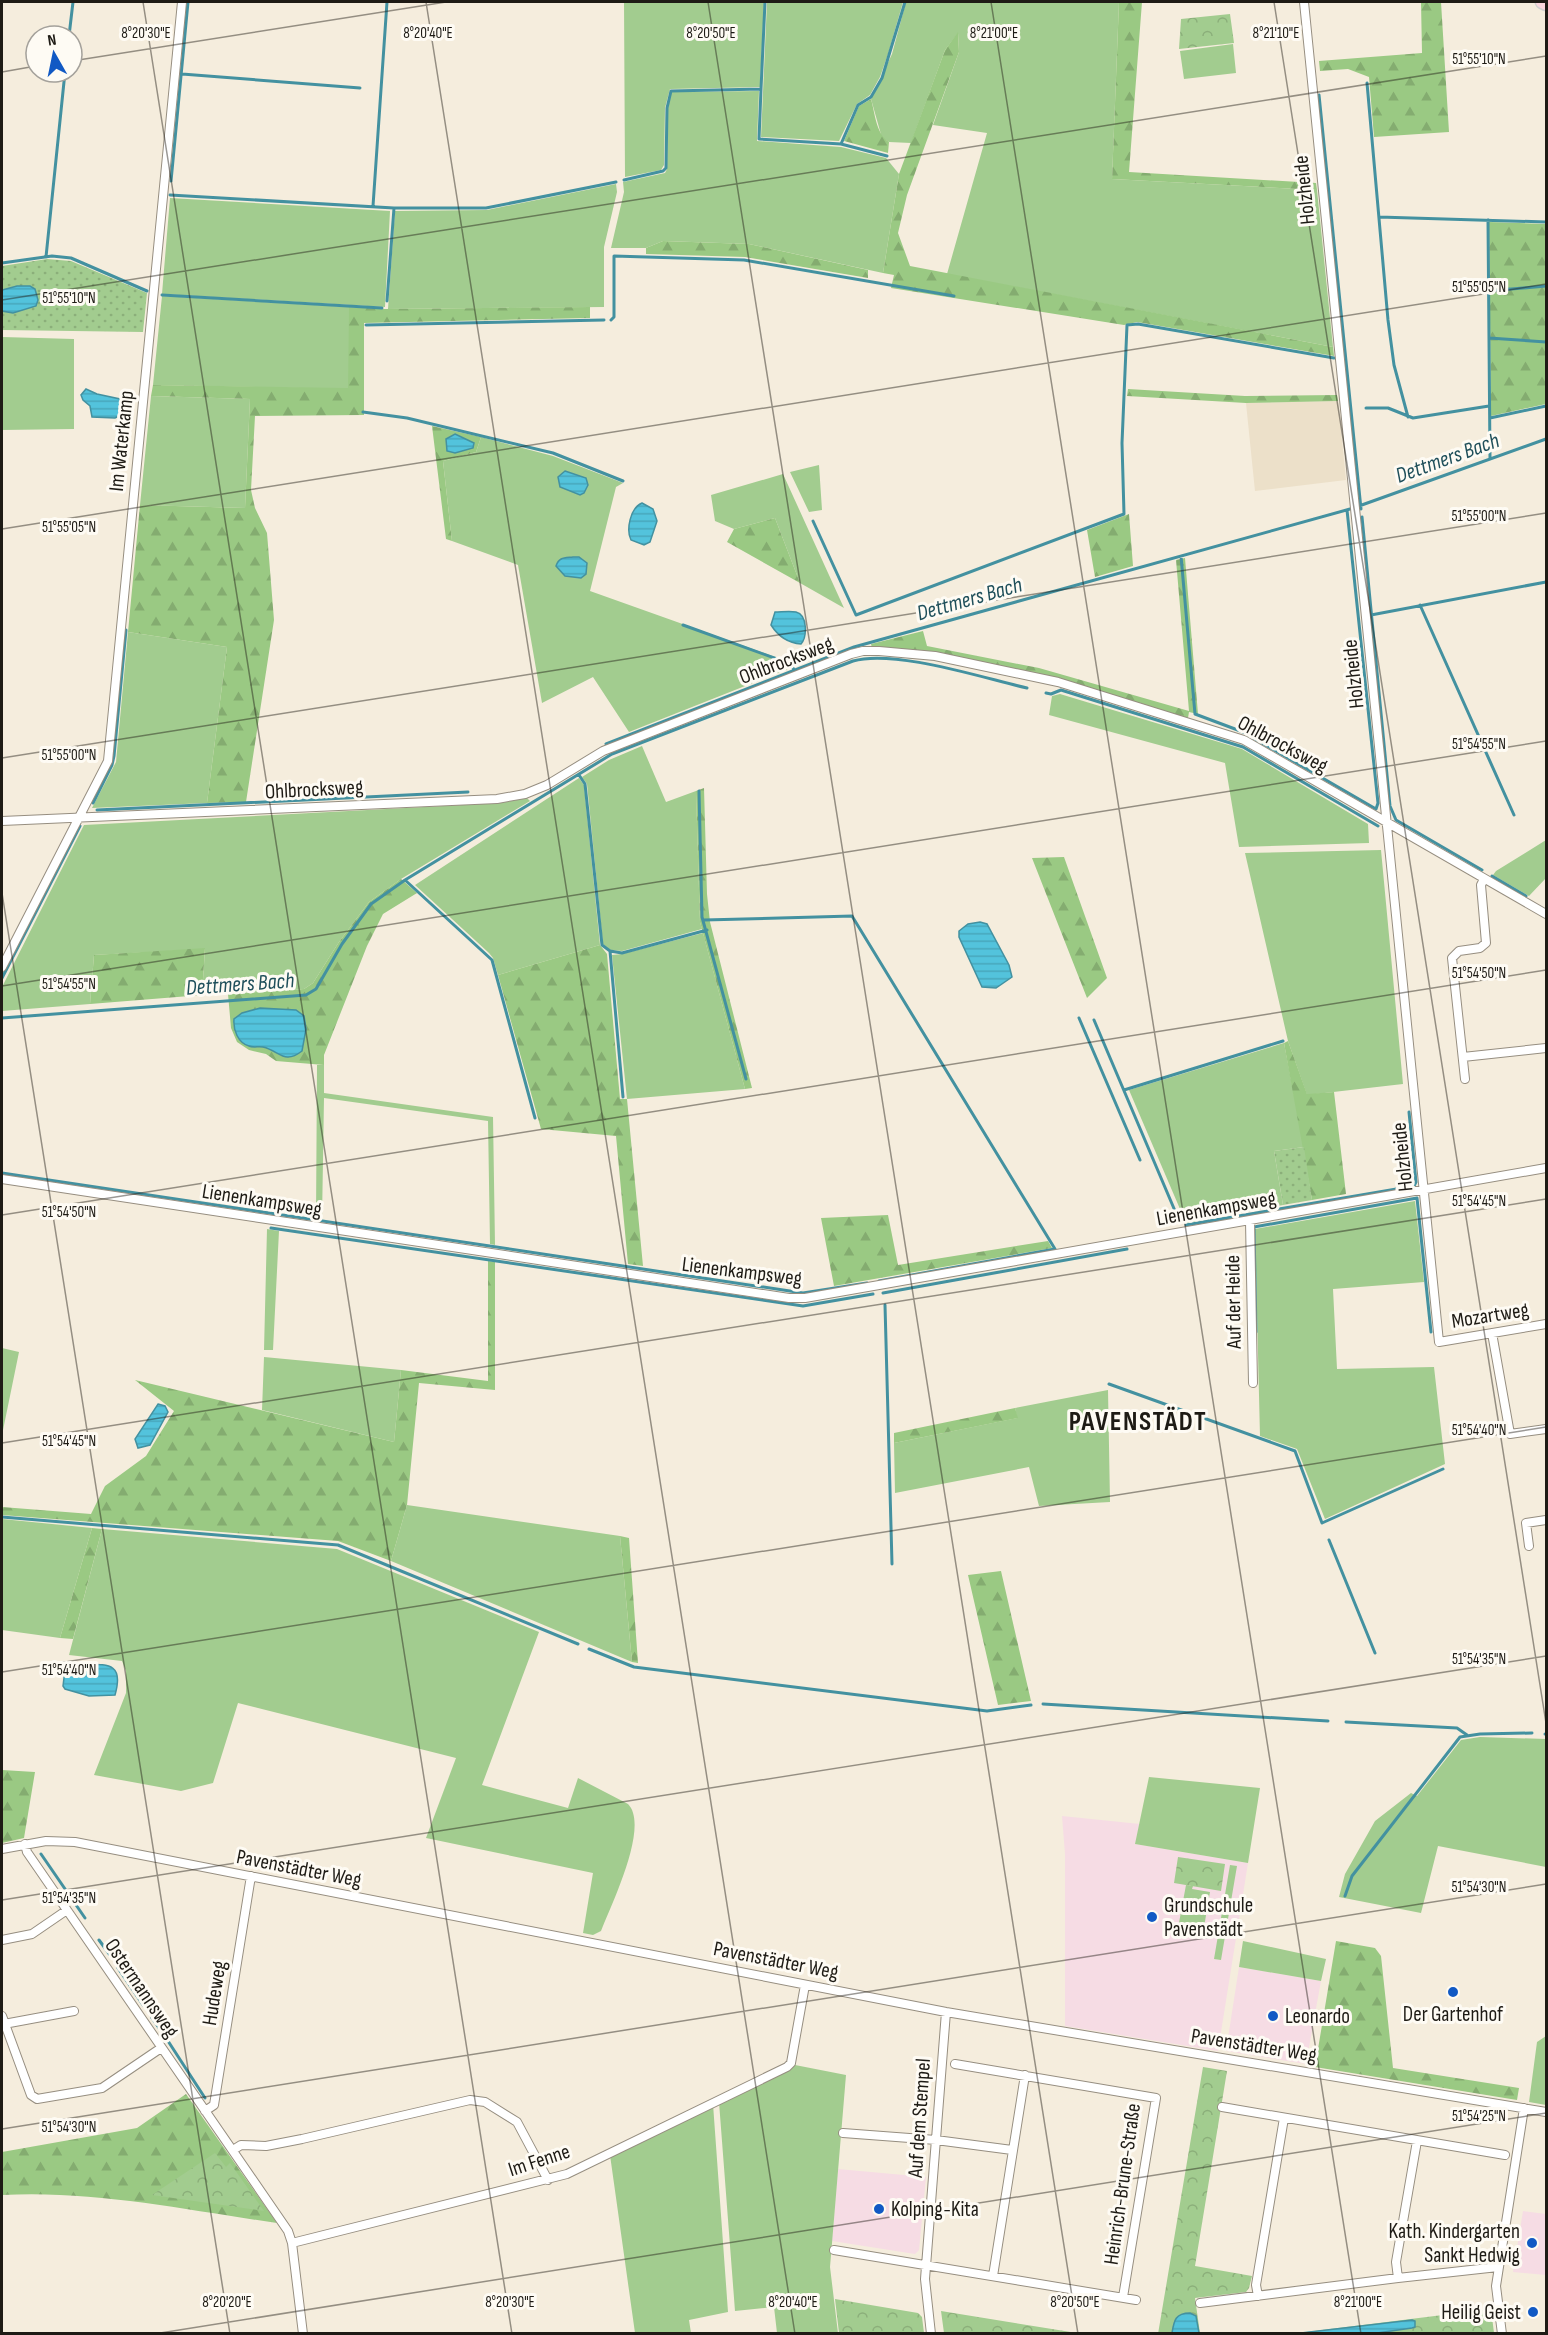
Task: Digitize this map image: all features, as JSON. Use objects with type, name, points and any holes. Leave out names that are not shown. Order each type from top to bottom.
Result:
[{"type":"main road","points":[[1542,2],[1546,4]]},
{"type":"street","name":"Im Waterkamp","points":[[2,967],[108,761],[182,2]]},
{"type":"street","name":"Holzheide","points":[[1304,2],[1439,1342]]},
{"type":"street","name":"Ohlbrocksweg","points":[[2,821],[497,798],[525,794],[547,786],[603,751],[851,654],[879,651],[935,656],[1058,682],[1244,740],[1546,914]]},
{"type":"street","points":[[1465,1079],[1452,958],[1459,951],[1480,948],[1486,942],[1481,885],[1484,879]]},
{"type":"street","points":[[1463,1057],[1546,1048]]},
{"type":"street","name":"Lienenkampsweg","points":[[2,1179],[797,1298],[878,1287],[1546,1168]]},
{"type":"street","name":"Auf der Heide","points":[[1250,1221],[1253,1383]]},
{"type":"street","name":"Mozartweg","points":[[1439,1342],[1546,1326]]},
{"type":"street","points":[[1492,1333],[1510,1434],[1546,1429]]},
{"type":"street","points":[[1529,1546],[1526,1523],[1546,1520]]},
{"type":"street","name":"Pavenstädter Weg","points":[[2,1850],[25,1844],[60,1840],[946,2012],[1546,2112]]},
{"type":"street","name":"Ostermannsweg","points":[[25,1844],[27,1852],[288,2231],[292,2243]]},
{"type":"street","name":"Hudeweg","points":[[205,2111],[214,2105],[251,1876]]},
{"type":"street","points":[[2,1940],[32,1934],[67,1910]]},
{"type":"street","name":"Im Fenne","points":[[292,2243],[567,2174],[787,2067],[791,2063],[805,1984]]},
{"type":"street","points":[[74,2011],[3,2020],[31,2095],[37,2099],[102,2088],[161,2048]]},
{"type":"street","name":"Auf dem Stempel","points":[[931,2334],[925,2265],[946,2012]]},
{"type":"street","name":"Heinrich-Brune-Straße","points":[[955,2064],[1156,2098],[1123,2297]]},
{"type":"street","points":[[993,2276],[1025,2075]]},
{"type":"street","points":[[233,2150],[241,2145],[266,2146],[302,2139],[470,2100],[485,2102],[517,2122],[548,2180]]},
{"type":"street","points":[[1222,2107],[1505,2155]]},
{"type":"street","points":[[1502,2334],[1496,2286],[1524,2108]]},
{"type":"street","points":[[1258,2296],[1256,2284],[1284,2118]]},
{"type":"street","points":[[843,2133],[936,2140],[1012,2150]]},
{"type":"street","points":[[1398,2278],[1396,2262],[1416,2141]]},
{"type":"street","points":[[292,2243],[303,2334]]},
{"type":"street","name":"Heinrich-Brune-Straße","points":[[834,2250],[1136,2300]]},
{"type":"street","points":[[1200,2303],[1498,2267]]},
{"type":"shaded area","points":[[1338,401],[1346,480],[1255,491],[1246,403]]},
{"type":"shaded area","name":"Grundschule Pavenstädt","points":[[1062,1816],[1140,1824],[1135,1844],[1248,1863],[1218,2051],[1065,2026],[1065,1854]]},
{"type":"shaded area","name":"Leonardo","points":[[1239,1967],[1321,1981],[1306,2064],[1226,2051]]},
{"type":"shaded area","name":"Kolping-Kita","points":[[838,2169],[926,2177],[919,2250],[915,2254],[832,2241]]},
{"type":"shaded area","name":"Kath. Kindergarten Sankt Hedwig","points":[[1523,2211],[1546,2214],[1546,2275],[1513,2272]]},
{"type":"green space","points":[[624,2],[764,2],[760,87],[670,89],[665,108],[664,165],[661,170],[625,177]]},
{"type":"green space","points":[[767,2],[903,2],[880,77],[870,95],[857,104],[839,141],[761,137]]},
{"type":"green space","points":[[906,2],[1119,2],[1112,179],[1317,190],[1333,347],[947,274],[987,133],[933,125],[959,52],[958,33],[945,50],[911,143],[889,142],[882,138],[871,99],[892,54]]},
{"type":"green space","points":[[1119,2],[1142,2],[1129,172],[1316,183],[1317,190],[1112,179]]},
{"type":"green space","points":[[1421,2],[1441,2],[1449,132],[1374,137],[1369,77],[1348,69],[1320,71],[1319,61],[1422,53]]},
{"type":"green space","points":[[1230,14],[1234,43],[1179,49],[1181,19]]},
{"type":"green space","points":[[958,32],[959,52],[907,195],[898,233],[910,266],[1333,347],[1334,356],[1137,322],[1124,325],[891,288],[894,275],[883,273],[899,174],[945,50]]},
{"type":"green space","points":[[1233,44],[1236,73],[1184,79],[1180,51]]},
{"type":"green space","points":[[759,91],[757,141],[841,147],[886,158],[899,174],[883,273],[749,244],[663,241],[646,248],[611,248],[624,192],[623,182],[665,173],[667,169],[668,108],[671,92]]},
{"type":"green space","points":[[871,99],[881,134],[889,142],[888,153],[844,141],[859,106]]},
{"type":"green space","points":[[616,184],[617,192],[604,247],[604,307],[388,309],[395,211],[487,210]]},
{"type":"green space","points":[[170,198],[390,211],[385,307],[162,294]]},
{"type":"green space","points":[[1489,222],[1546,224],[1546,404],[1491,416]]},
{"type":"green space","points":[[663,241],[749,244],[868,270],[868,278],[745,257],[646,254],[646,248]]},
{"type":"green space","points":[[47,259],[71,261],[147,293],[143,332],[2,330],[2,266]]},
{"type":"green space","points":[[162,296],[349,307],[349,389],[153,385]]},
{"type":"green space","points":[[349,307],[385,309],[590,307],[590,318],[364,323],[364,415],[255,416],[251,490],[255,508],[267,533],[274,620],[246,802],[207,803],[227,647],[128,632],[140,505],[245,508],[250,399],[151,396],[153,385],[348,388]]},
{"type":"green space","points":[[2,337],[74,339],[74,429],[2,430]]},
{"type":"green space","points":[[1128,389],[1245,396],[1337,395],[1338,401],[1246,403],[1127,396]]},
{"type":"green space","points":[[151,396],[250,399],[245,508],[140,505]]},
{"type":"green space","points":[[432,426],[481,437],[476,452],[443,461],[452,541],[446,539]]},
{"type":"green space","points":[[481,437],[553,456],[623,483],[616,487],[590,591],[798,665],[629,732],[593,677],[542,703],[518,565],[452,541],[443,461],[476,452]]},
{"type":"green space","points":[[819,465],[822,510],[809,512],[790,472]]},
{"type":"green space","points":[[783,474],[844,608],[800,583],[775,518],[734,529],[715,521],[711,495]]},
{"type":"green space","points":[[1129,514],[1133,566],[1095,577],[1087,530]]},
{"type":"green space","points":[[775,518],[800,583],[727,542],[734,529]]},
{"type":"green space","points":[[1185,558],[1198,714],[1189,712],[1188,718],[1039,674],[935,652],[872,648],[871,644],[923,631],[927,646],[1039,668],[1189,711],[1176,560]]},
{"type":"green space","points":[[128,632],[227,647],[207,803],[92,808],[116,762]]},
{"type":"green space","points":[[1060,694],[1242,749],[1368,824],[1369,843],[1239,847],[1225,763],[1049,715],[1052,696]]},
{"type":"green space","points":[[642,746],[666,802],[696,791],[702,929],[622,951],[610,950],[603,944],[587,784],[582,777],[609,760]]},
{"type":"green space","points":[[579,778],[584,785],[600,945],[498,975],[493,958],[489,953],[415,885]]},
{"type":"green space","points":[[704,788],[710,922],[752,1088],[745,1089],[700,922],[696,791]]},
{"type":"green space","points":[[527,798],[530,801],[401,879],[369,902],[339,942],[313,983],[304,989],[202,995],[205,949],[94,955],[90,1004],[2,1011],[2,987],[84,825],[500,803]]},
{"type":"green space","points":[[1546,840],[1546,878],[1529,896],[1493,875],[1496,871]]},
{"type":"green space","points":[[1381,850],[1403,1084],[1307,1095],[1288,1041],[1245,853]]},
{"type":"green space","points":[[1064,857],[1107,978],[1087,998],[1032,858]]},
{"type":"green space","points":[[401,879],[417,893],[383,914],[367,946],[324,1055],[324,1065],[276,1061],[266,1054],[249,1050],[237,1042],[231,1028],[228,994],[304,989],[313,983],[339,942],[369,902]]},
{"type":"green space","points":[[703,933],[745,1089],[627,1099],[612,955]]},
{"type":"green space","points":[[600,945],[607,954],[620,1099],[627,1099],[643,1266],[628,1264],[616,1136],[541,1129],[498,975]]},
{"type":"green space","points":[[205,948],[202,995],[90,1004],[94,955]]},
{"type":"green space","points":[[1288,1041],[1307,1094],[1334,1092],[1346,1194],[1312,1200],[1284,1043]]},
{"type":"green space","points":[[1284,1043],[1304,1147],[1274,1151],[1283,1205],[1186,1223],[1129,1090]]},
{"type":"green space","points":[[317,1065],[324,1065],[324,1093],[493,1117],[495,1245],[490,1244],[488,1121],[324,1098],[322,1220],[316,1218]]},
{"type":"green space","points":[[1304,1147],[1312,1200],[1283,1205],[1274,1151]]},
{"type":"green space","points":[[1415,1201],[1424,1282],[1333,1289],[1337,1369],[1434,1367],[1445,1464],[1325,1519],[1297,1449],[1260,1436],[1255,1229]]},
{"type":"green space","points":[[888,1215],[898,1265],[1048,1241],[1052,1248],[834,1286],[821,1218]]},
{"type":"green space","points":[[267,1229],[279,1231],[273,1350],[264,1350]]},
{"type":"green space","points":[[488,1261],[495,1262],[495,1390],[419,1383],[407,1505],[391,1561],[338,1541],[2,1515],[2,1507],[91,1514],[105,1486],[146,1456],[174,1411],[135,1380],[394,1442],[401,1370],[488,1381]]},
{"type":"green space","points":[[2,1348],[19,1352],[2,1435]]},
{"type":"green space","points":[[264,1357],[401,1370],[394,1442],[262,1410]]},
{"type":"green space","points":[[1108,1390],[1110,1502],[1039,1506],[1029,1467],[895,1493],[894,1443],[1017,1418],[1015,1408]]},
{"type":"green space","points":[[1015,1408],[1018,1418],[894,1443],[894,1433]]},
{"type":"green space","points":[[407,1505],[620,1536],[632,1662],[391,1561]]},
{"type":"green space","points":[[2,1519],[92,1528],[60,1638],[2,1630]]},
{"type":"green space","points":[[92,1528],[102,1529],[73,1639],[60,1638]]},
{"type":"green space","points":[[102,1529],[337,1549],[539,1632],[482,1785],[568,1808],[578,1778],[628,1804],[634,1815],[632,1847],[620,1885],[601,1931],[593,1935],[583,1933],[593,1873],[426,1838],[456,1758],[238,1703],[213,1783],[181,1791],[94,1775],[126,1693],[126,1671],[122,1661],[69,1655]]},
{"type":"green space","points":[[620,1536],[629,1538],[638,1663],[632,1662]]},
{"type":"green space","points":[[1001,1571],[1031,1701],[998,1705],[968,1575]]},
{"type":"green space","points":[[1480,1737],[1546,1739],[1546,1867],[1438,1846],[1421,1913],[1339,1897],[1345,1874],[1375,1821],[1411,1793],[1417,1796],[1461,1740]]},
{"type":"green space","points":[[2,1770],[35,1772],[24,1838],[2,1843]]},
{"type":"green space","points":[[1149,1777],[1260,1788],[1248,1863],[1135,1844]]},
{"type":"green space","points":[[1178,1857],[1225,1864],[1221,1891],[1174,1883]]},
{"type":"green space","points":[[1230,1865],[1237,1866],[1221,1960],[1214,1959]]},
{"type":"green space","points":[[1186,1885],[1193,1886],[1192,1889],[1210,1892],[1203,1933],[1178,1928]]},
{"type":"green space","points":[[1243,1941],[1326,1959],[1321,1981],[1239,1967]]},
{"type":"green space","points":[[1336,1941],[1375,1948],[1381,1956],[1393,2068],[1519,2088],[1517,2100],[1315,2067]]},
{"type":"green space","points":[[1546,2036],[1546,2105],[1529,2102],[1537,2042]]},
{"type":"green space","points":[[795,2065],[846,2075],[830,2267],[838,2333],[777,2333],[774,2307],[735,2311],[719,2102]]},
{"type":"green space","points":[[1203,2067],[1227,2071],[1195,2266],[1252,2276],[1246,2292],[1195,2298],[1200,2333],[1158,2334]]},
{"type":"green space","points":[[186,2094],[277,2223],[105,2198],[71,2195],[2,2195],[2,2152],[137,2128]]},
{"type":"green space","points":[[713,2104],[728,2312],[689,2320],[691,2333],[635,2333],[610,2155]]},
{"type":"green space","points":[[215,2153],[226,2167],[230,2163],[264,2211],[152,2195]]},
{"type":"green space","points":[[835,2299],[918,2313],[922,2317],[924,2333],[839,2333]]},
{"type":"green space","points":[[1491,2309],[1494,2333],[1290,2334]]},
{"type":"green space","points":[[941,2311],[1077,2333],[944,2333]]},
{"type":"water","points":[[17,286],[30,286],[35,289],[38,300],[36,306],[13,313],[2,311],[2,290]]},
{"type":"water","points":[[86,389],[120,399],[123,406],[121,415],[115,418],[92,417],[90,406],[81,395]]},
{"type":"water","points":[[455,434],[474,443],[473,448],[455,453],[447,451],[446,439]]},
{"type":"water","points":[[565,471],[586,478],[588,485],[584,493],[580,495],[560,487],[558,477]]},
{"type":"water","points":[[642,503],[653,509],[657,521],[650,542],[644,545],[631,540],[629,531],[632,514]]},
{"type":"water","points":[[579,557],[587,563],[586,574],[581,578],[565,576],[556,566],[560,559]]},
{"type":"water","points":[[775,612],[796,612],[803,617],[805,632],[801,644],[780,636],[774,629],[771,625]]},
{"type":"water","points":[[980,922],[987,924],[1009,965],[1012,977],[996,988],[982,987],[959,937],[959,931],[968,924]]},
{"type":"water","points":[[260,1008],[296,1010],[304,1016],[306,1029],[302,1051],[286,1057],[269,1049],[251,1047],[239,1039],[235,1032],[234,1019],[242,1013]]},
{"type":"water","points":[[158,1404],[165,1406],[168,1412],[150,1445],[138,1448],[135,1439]]},
{"type":"water","points":[[78,1664],[104,1665],[115,1670],[117,1684],[115,1695],[89,1696],[65,1689],[63,1686],[65,1670]]},
{"type":"water","points":[[1190,2313],[1196,2316],[1199,2333],[1172,2333],[1176,2318],[1181,2314]]},
{"type":"water","points":[[1415,2321],[1415,2327],[1370,2334],[1301,2333]]},
{"type":"waterway","points":[[70,24],[73,2]]},
{"type":"waterway","points":[[171,181],[188,2]]},
{"type":"waterway","points":[[373,206],[387,2]]},
{"type":"waterway","points":[[761,89],[765,2]]},
{"type":"waterway","points":[[841,144],[858,105],[871,97],[882,78],[905,2]]},
{"type":"waterway","points":[[182,74],[360,88]]},
{"type":"waterway","points":[[1367,83],[1388,320],[1394,365],[1408,417]]},
{"type":"waterway","points":[[46,257],[64,84]]},
{"type":"waterway","points":[[624,180],[663,171],[666,168],[667,108],[671,91],[761,89],[759,139],[841,144],[887,156]]},
{"type":"waterway","points":[[1319,95],[1361,509]]},
{"type":"waterway","points":[[170,195],[394,208],[486,208],[616,182]]},
{"type":"waterway","points":[[387,301],[394,208]]},
{"type":"waterway","points":[[1379,217],[1546,222]]},
{"type":"waterway","points":[[1488,220],[1490,459]]},
{"type":"waterway","points":[[2,263],[52,256],[71,258],[147,291]]},
{"type":"waterway","points":[[611,320],[614,317],[614,256],[744,260],[954,296]]},
{"type":"waterway","points":[[1488,291],[1546,286]]},
{"type":"waterway","points":[[162,295],[382,308]]},
{"type":"waterway","points":[[366,325],[604,320]]},
{"type":"waterway","points":[[813,521],[856,615],[1124,514],[1122,443],[1127,325],[1138,324],[1334,358]]},
{"type":"waterway","points":[[1489,338],[1546,342]]},
{"type":"waterway","points":[[1366,408],[1388,408],[1413,418],[1489,406]]},
{"type":"waterway","points":[[1490,418],[1546,406]]},
{"type":"waterway","points":[[363,412],[407,418],[553,453],[623,481]]},
{"type":"waterway","name":"Dettmers Bach","points":[[1359,506],[1546,439]]},
{"type":"waterway","name":"Dettmers Bach","points":[[606,744],[854,647],[1350,509]]},
{"type":"waterway","points":[[1181,556],[1195,714],[1243,732],[1376,809],[1378,803],[1347,510]]},
{"type":"waterway","points":[[1362,517],[1390,806],[1396,820],[1482,870]]},
{"type":"waterway","points":[[1371,615],[1546,582]]},
{"type":"waterway","points":[[1420,605],[1514,815]]},
{"type":"waterway","points":[[683,625],[791,664],[794,670]]},
{"type":"waterway","points":[[93,803],[112,765],[114,756],[126,630]]},
{"type":"waterway","name":"Dettmers Bach","points":[[2,1018],[306,995],[316,989],[342,944],[371,904],[405,880],[612,754],[853,661],[870,658],[914,662],[1027,688]]},
{"type":"waterway","points":[[1046,693],[1051,694],[1061,690],[1243,747],[1378,826]]},
{"type":"waterway","points":[[579,775],[585,784],[602,945],[610,951],[622,953],[707,930]]},
{"type":"waterway","points":[[699,791],[702,917],[746,1079]]},
{"type":"waterway","points":[[97,810],[468,792]]},
{"type":"waterway","points":[[2,978],[80,826]]},
{"type":"waterway","points":[[1492,876],[1526,896]]},
{"type":"waterway","points":[[405,880],[492,960],[535,1118]]},
{"type":"waterway","points":[[704,920],[852,916],[1055,1249],[879,1281]]},
{"type":"waterway","points":[[610,951],[623,1097]]},
{"type":"waterway","points":[[1079,1018],[1140,1160]]},
{"type":"waterway","points":[[1094,1020],[1178,1218]]},
{"type":"waterway","points":[[1124,1090],[1283,1041]]},
{"type":"waterway","points":[[1186,1225],[1414,1186],[1416,1182],[1409,1112]]},
{"type":"waterway","points":[[2,1173],[803,1293],[867,1283]]},
{"type":"waterway","points":[[1256,1332],[1254,1227],[1417,1198],[1431,1332]]},
{"type":"waterway","points":[[271,1228],[803,1306],[873,1294]]},
{"type":"waterway","points":[[883,1293],[1127,1249]]},
{"type":"waterway","points":[[885,1305],[892,1564]]},
{"type":"waterway","points":[[1109,1384],[1295,1451],[1322,1523],[1443,1469]]},
{"type":"waterway","points":[[2,1517],[338,1545],[578,1644]]},
{"type":"waterway","points":[[1329,1540],[1375,1653]]},
{"type":"waterway","points":[[589,1649],[634,1667],[987,1711],[1031,1705]]},
{"type":"waterway","points":[[1043,1704],[1328,1721]]},
{"type":"waterway","points":[[1346,1722],[1457,1728],[1467,1735]]},
{"type":"waterway","points":[[1345,1896],[1352,1876],[1460,1737],[1480,1734],[1532,1733]]},
{"type":"waterway","points":[[41,1854],[85,1918]]},
{"type":"waterway","points":[[99,1940],[110,1955]]},
{"type":"waterway","points":[[118,1968],[143,2005]]},
{"type":"waterway","points":[[152,2018],[159,2028]]},
{"type":"waterway","points":[[168,2041],[205,2098]]},
{"type":"place","name":"Grundschule Pavenstädt","points":[[1152,1917]]},
{"type":"place","name":"Der Gartenhof","points":[[1453,1992]]},
{"type":"place","name":"Leonardo","points":[[1273,2016]]},
{"type":"place","name":"Kolping-Kita","points":[[879,2209]]},
{"type":"place","name":"Kath. Kindergarten Sankt Hedwig","points":[[1532,2243]]},
{"type":"place","name":"Heilig Geist","points":[[1533,2312]]},
{"type":"district","name":"PAVENSTÄDT","points":[[1138,1421]]}]
